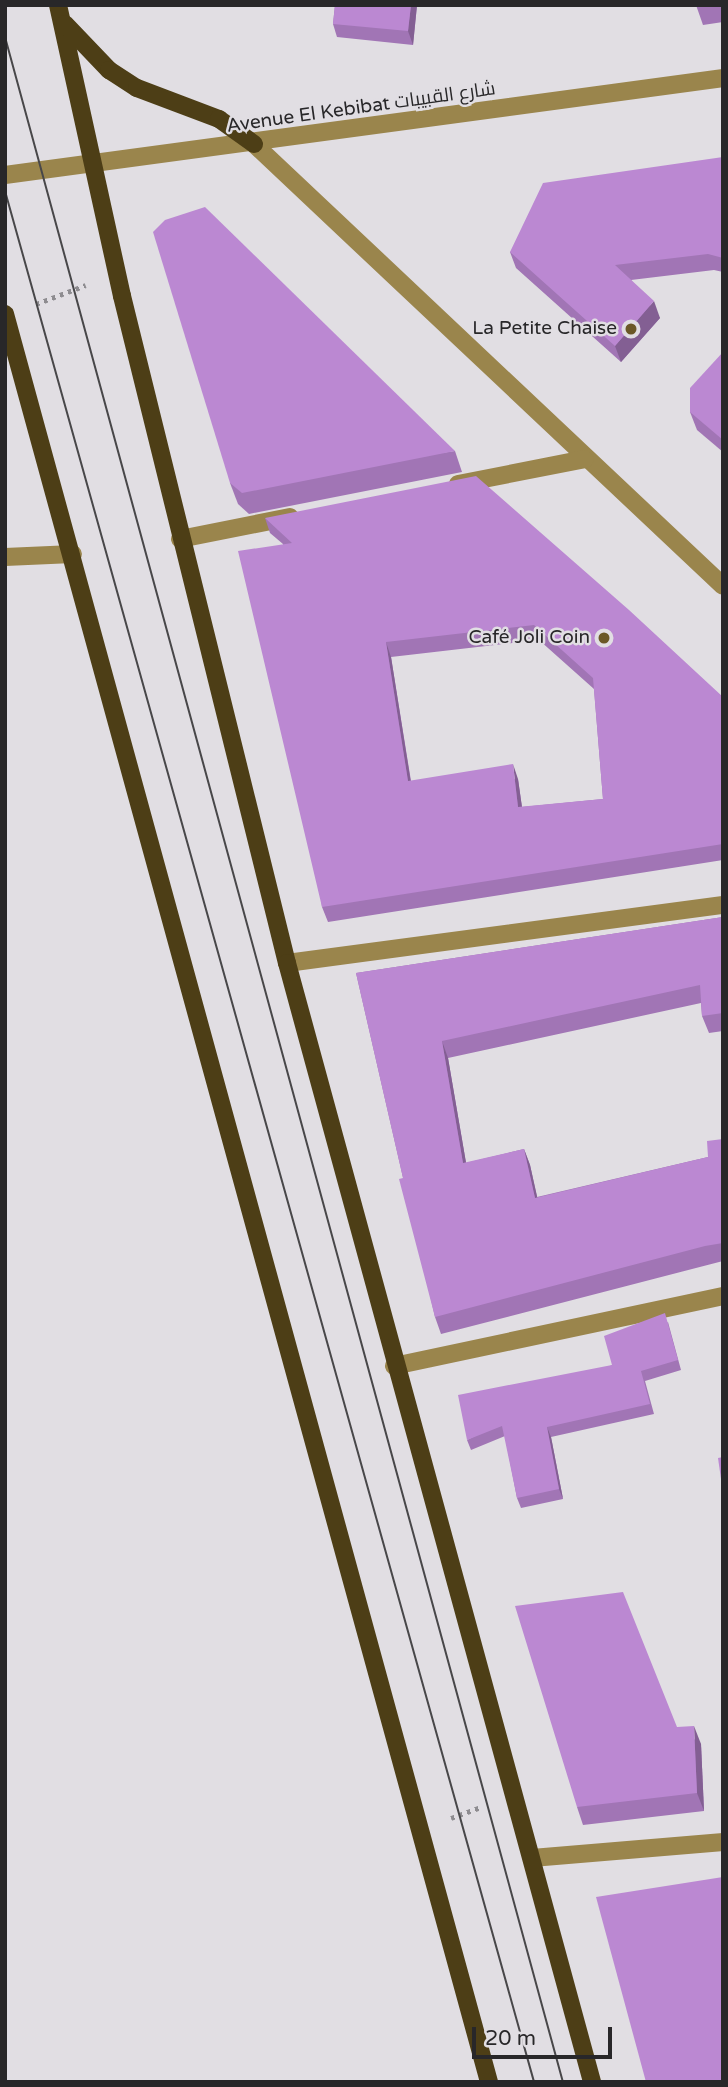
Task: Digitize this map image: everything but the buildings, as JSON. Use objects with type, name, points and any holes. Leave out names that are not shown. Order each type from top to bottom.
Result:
[{"type":"main road","points":[[60,13],[109,69],[137,88],[219,119],[254,144]]},
{"type":"main road","points":[[60,13],[117,274],[180,539],[286,963],[394,1366],[592,2082]]},
{"type":"main road","points":[[5,314],[73,554],[489,2082]]},
{"type":"street","name":"Avenue El Kebibat شارع القبيبات","points":[[5,176],[723,78]]},
{"type":"street","points":[[254,144],[585,459],[723,586]]},
{"type":"street","points":[[437,488],[585,459]]},
{"type":"street","points":[[180,539],[315,512]]},
{"type":"street","points":[[5,557],[73,554]]},
{"type":"street","points":[[286,963],[723,905]]},
{"type":"street","points":[[394,1366],[723,1296]]},
{"type":"street","points":[[532,1858],[723,1842]]},
{"type":"path","points":[[26,307],[117,274]]},
{"type":"path","points":[[420,1828],[514,1796]]},
{"type":"tram line","points":[[5,37],[563,2082]]},
{"type":"tram line","points":[[5,191],[534,2082]]},
{"type":"place","name":"La Petite Chaise","points":[[631,329]]},
{"type":"place","name":"Café Joli Coin","points":[[604,638]]}]
